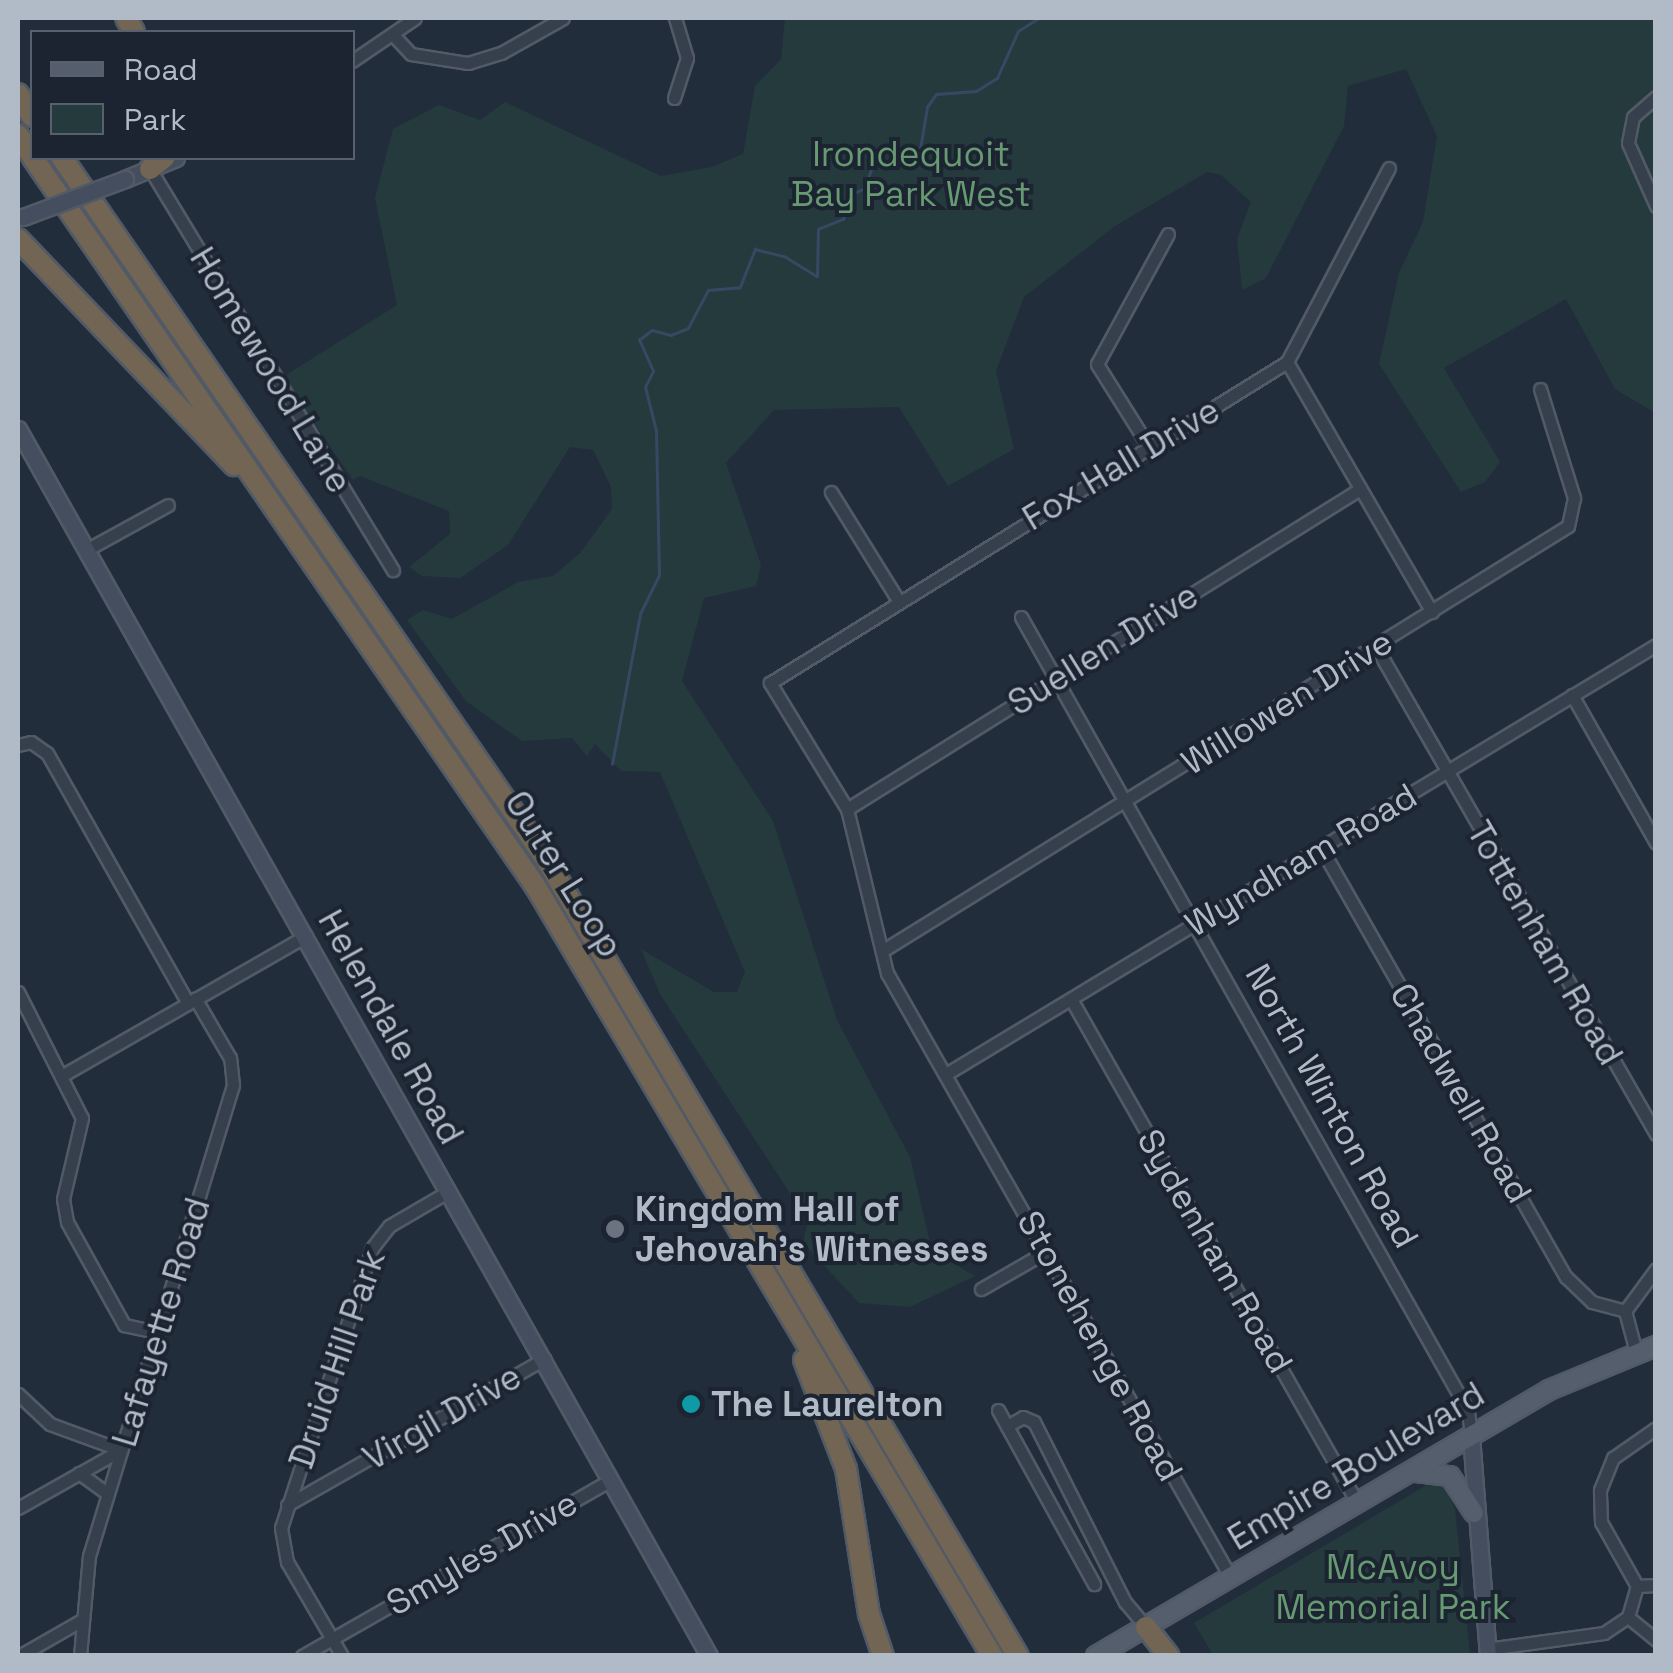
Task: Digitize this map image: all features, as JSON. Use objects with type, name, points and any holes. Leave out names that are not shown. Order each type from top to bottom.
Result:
[{"type":"highway","name":"Outer Loop","points":[[35,160],[536,888],[992,1656]]},
{"type":"highway","name":"Outer Loop","points":[[63,160],[537,844],[1015,1651]]},
{"type":"highway","points":[[18,240],[231,461],[339,597]]},
{"type":"highway","points":[[772,1285],[844,1460],[868,1614],[883,1656]]},
{"type":"highway","points":[[1146,1627],[1169,1656]]},
{"type":"main road","name":"Empire Boulevard","points":[[1096,1656],[1549,1390],[1656,1346]]},
{"type":"main road","points":[[1406,1474],[1447,1474],[1474,1513]]},
{"type":"street","points":[[355,59],[395,37],[415,18]]},
{"type":"street","points":[[395,37],[411,54],[468,63],[501,53],[563,18]]},
{"type":"street","points":[[674,98],[687,58],[675,18]]},
{"type":"street","points":[[1656,97],[1633,117],[1628,143],[1656,206]]},
{"type":"street","points":[[20,218],[157,163]]},
{"type":"street","name":"Homewood Lane","points":[[157,163],[393,570]]},
{"type":"street","points":[[1389,168],[1287,362],[1432,612]]},
{"type":"street","points":[[1149,446],[1097,364],[1168,234]]},
{"type":"street","name":"Fox Hall Drive","points":[[770,683],[1287,362]]},
{"type":"street","name":"Willowen Drive","points":[[882,951],[1376,647],[1572,520],[1574,498],[1540,389]]},
{"type":"street","name":"Helendale Road","points":[[18,429],[709,1656]]},
{"type":"street","name":"Suellen Drive","points":[[847,809],[1360,489]]},
{"type":"street","points":[[831,492],[898,600]]},
{"type":"street","points":[[88,549],[168,505]]},
{"type":"street","name":"North Winton Road","points":[[1021,617],[1197,923],[1468,1411],[1487,1652]]},
{"type":"street","name":"Wyndham Road","points":[[946,1074],[1656,645]]},
{"type":"street","name":"Tottenham Road","points":[[1376,647],[1656,1134]]},
{"type":"street","name":"Stonehenge Road","points":[[770,683],[847,809],[887,973],[1231,1578]]},
{"type":"street","points":[[1572,695],[1656,844]]},
{"type":"street","name":"Lafayette Road","points":[[18,745],[31,742],[47,753],[230,1058],[233,1085],[107,1494],[80,1621],[80,1656]]},
{"type":"street","name":"Chadwell Road","points":[[1321,848],[1566,1277],[1592,1302],[1625,1312]]},
{"type":"street","points":[[63,1075],[306,936]]},
{"type":"street","points":[[18,992],[63,1075],[83,1126],[64,1191],[67,1222],[124,1325],[158,1332]]},
{"type":"street","name":"Sydenham Road","points":[[1072,999],[1358,1504]]},
{"type":"street","name":"Druid Hill Park","points":[[342,1656],[283,1553],[288,1505],[372,1248],[389,1226],[449,1191]]},
{"type":"street","points":[[980,1289],[1047,1251]]},
{"type":"street","points":[[1636,1352],[1625,1312],[1656,1269]]},
{"type":"street","name":"Virgil Drive","points":[[288,1505],[544,1359]]},
{"type":"street","points":[[18,1394],[50,1424],[121,1450]]},
{"type":"street","points":[[998,1410],[1093,1581],[1108,1570]]},
{"type":"street","points":[[1007,1426],[1023,1417],[1034,1422],[1108,1570],[1146,1627]]},
{"type":"street","points":[[1487,1652],[1592,1638],[1628,1616],[1637,1586],[1608,1540],[1599,1507],[1613,1458],[1649,1430]]},
{"type":"street","points":[[18,1508],[121,1450]]},
{"type":"street","points":[[79,1474],[107,1494]]},
{"type":"street","name":"Smyles Drive","points":[[302,1656],[610,1480]]},
{"type":"street","points":[[1637,1586],[1656,1585]]},
{"type":"street","points":[[1628,1616],[1656,1640]]},
{"type":"street","points":[[19,1656],[80,1621]]},
{"type":"green space","name":"Irondequoit Bay Park West","points":[[785,18],[1655,18],[1655,413],[1615,389],[1566,299],[1444,368],[1500,462],[1485,482],[1461,492],[1379,364],[1399,273],[1423,222],[1437,136],[1406,69],[1348,86],[1344,126],[1266,278],[1242,290],[1237,239],[1251,202],[1221,175],[1207,172],[1115,226],[1024,297],[996,371],[1014,449],[948,486],[899,407],[774,410],[726,463],[761,565],[756,586],[704,598],[682,681],[773,821],[837,1020],[910,1157],[932,1251],[975,1276],[910,1307],[859,1303],[803,1243],[808,1221],[660,994],[641,949],[714,992],[737,992],[745,972],[660,772],[621,771],[595,744],[587,756],[572,738],[522,741],[466,701],[407,620],[423,610],[452,619],[518,582],[553,576],[581,552],[612,509],[611,487],[593,450],[570,447],[508,545],[460,578],[422,576],[409,567],[450,534],[449,511],[360,476],[353,480],[283,377],[397,305],[375,198],[393,129],[439,105],[480,120],[505,102],[661,176],[712,167],[743,154],[755,86],[781,59]]},
{"type":"green space","name":"McAvoy Memorial Park","points":[[1430,1483],[1443,1484],[1455,1509],[1470,1655],[1213,1655],[1194,1623]]},
{"type":"waterway","points":[[612,764],[640,614],[659,575],[656,431],[645,387],[653,371],[639,340],[652,330],[671,335],[688,328],[708,290],[740,287],[755,249],[786,257],[817,276],[818,229],[843,219],[850,195],[865,188],[877,151],[920,149],[927,107],[936,94],[976,91],[997,78],[1018,31],[1039,18]]},
{"type":"place","name":"Kingdom Hall of Jehovah’s Witnesses","points":[[615,1229]]},
{"type":"place","name":"The Laurelton","points":[[691,1404]]}]
